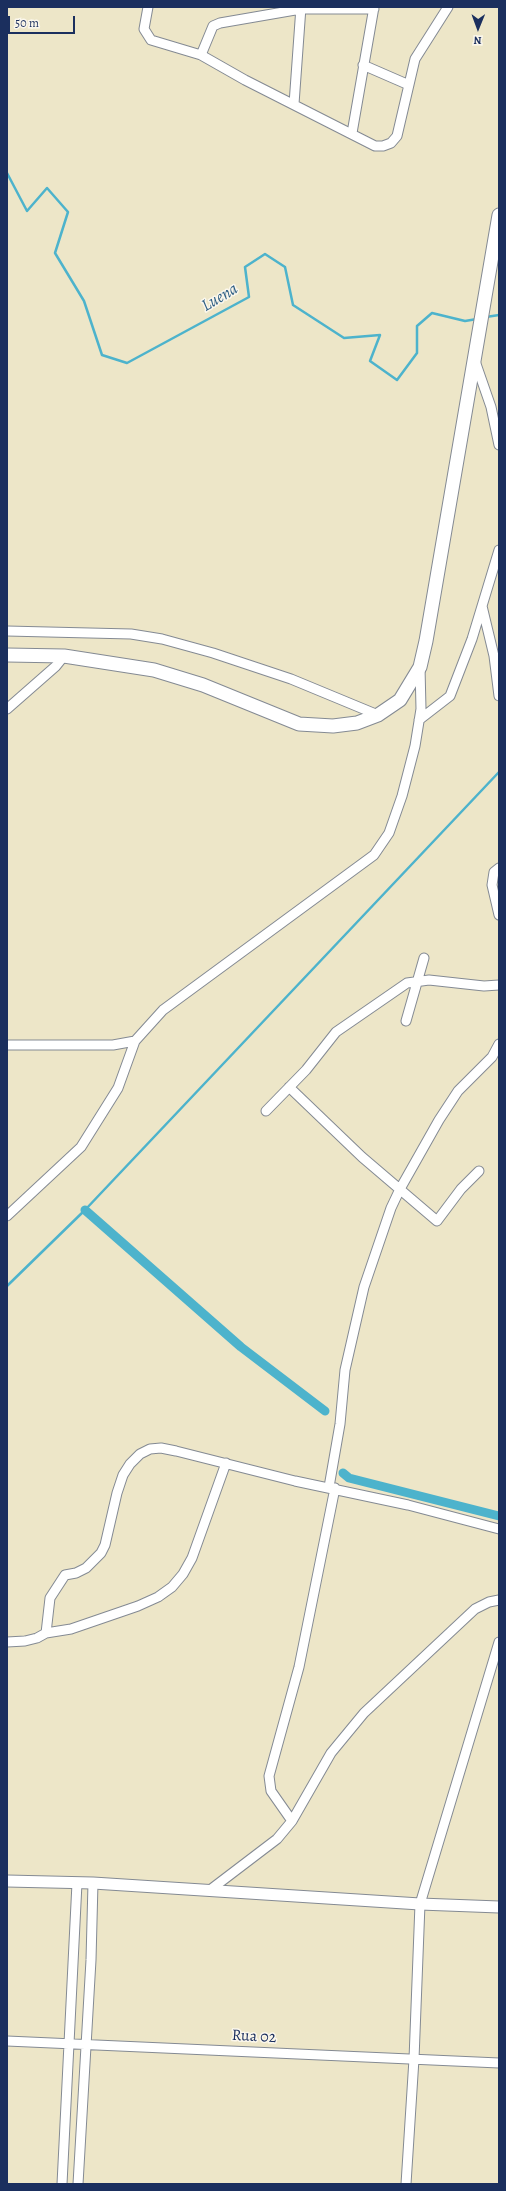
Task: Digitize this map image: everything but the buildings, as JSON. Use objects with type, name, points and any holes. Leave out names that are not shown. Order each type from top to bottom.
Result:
[{"type":"main road","points":[[7,655],[64,656],[154,670],[203,684],[299,724],[333,726],[357,723],[378,715],[400,700],[420,667],[426,641],[476,355],[488,274],[496,243],[499,215]]},
{"type":"street","points":[[148,7],[144,29],[151,40],[201,55],[375,146],[383,146],[391,143],[397,136],[415,59],[448,7]]},
{"type":"street","points":[[201,55],[213,26],[301,8],[374,8],[352,133]]},
{"type":"street","points":[[294,104],[301,8]]},
{"type":"street","points":[[363,64],[409,85]]},
{"type":"street","points":[[476,355],[491,407],[499,445]]},
{"type":"street","points":[[419,720],[450,696],[472,639],[499,550]]},
{"type":"street","points":[[482,606],[494,656],[499,696]]},
{"type":"street","points":[[7,631],[131,634],[162,639],[213,652],[291,679],[378,715]]},
{"type":"street","points":[[7,709],[56,666],[64,656]]},
{"type":"street","points":[[7,1216],[81,1147],[105,1111],[118,1088],[136,1041],[162,1010],[374,855],[390,833],[402,796],[421,709],[420,667]]},
{"type":"street","points":[[499,868],[494,872],[492,885],[499,915]]},
{"type":"street","points":[[406,1021],[424,958]]},
{"type":"street","points":[[266,1111],[289,1088],[345,1025],[376,1006],[407,983],[418,980],[484,986],[499,985]]},
{"type":"street","points":[[7,1045],[112,1045],[136,1041]]},
{"type":"street","points":[[292,1821],[271,1792],[269,1776],[295,1683],[332,1487],[345,1370],[358,1309],[376,1250],[400,1189],[439,1120],[458,1091],[492,1057],[499,1044]]},
{"type":"street","points":[[289,1088],[362,1157],[437,1221],[461,1189],[479,1171]]},
{"type":"street","points":[[46,1633],[50,1598],[66,1575],[76,1573],[86,1568],[101,1553],[105,1544],[115,1500],[123,1475],[130,1464],[140,1454],[150,1449],[161,1448],[295,1481],[332,1487],[499,1529]]},
{"type":"street","points":[[7,1642],[25,1641],[37,1638],[46,1633],[70,1629],[138,1606],[158,1597],[172,1587],[183,1574],[192,1558],[226,1463]]},
{"type":"street","points":[[210,1890],[277,1839],[292,1821],[331,1753],[364,1713],[475,1609],[489,1602],[499,1600]]},
{"type":"street","points":[[406,2184],[414,2059],[420,1904],[499,1642]]},
{"type":"street","points":[[7,1881],[93,1883],[420,1904],[499,1907]]},
{"type":"street","points":[[62,2184],[77,1883]]},
{"type":"street","points":[[78,2184],[91,1960],[93,1883]]},
{"type":"street","name":"Rua 02","points":[[7,2041],[499,2063]]},
{"type":"waterway","name":"Luena","points":[[7,173],[27,211],[47,188],[68,212],[55,253],[84,301],[102,355],[127,363],[249,297],[245,267],[265,254],[285,267],[293,305],[344,338],[380,335],[370,361],[397,380],[417,353],[417,326],[432,313],[465,321],[477,319]]},
{"type":"waterway","name":"Luena","points":[[486,317],[499,315]]},
{"type":"waterway","points":[[7,1286],[85,1210],[499,772]]},
{"type":"waterway","points":[[85,1210],[241,1347],[325,1411]]},
{"type":"waterway","points":[[343,1473],[349,1478],[499,1516]]}]
